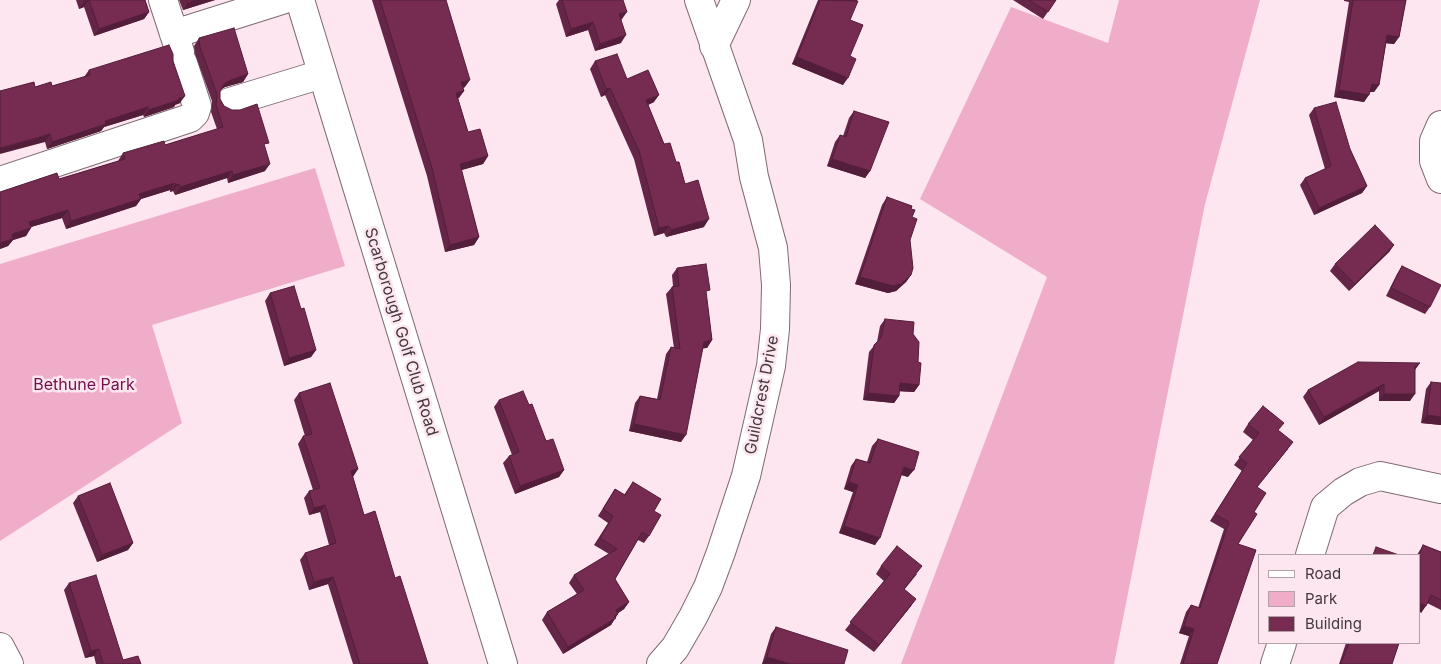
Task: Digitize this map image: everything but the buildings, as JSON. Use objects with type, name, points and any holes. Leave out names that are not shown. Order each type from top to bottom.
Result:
[{"type":"street","points":[[163,0],[197,104],[214,107]]},
{"type":"street","points":[[179,50],[282,0]]},
{"type":"street","name":"Scarborough Golf Club Road","points":[[300,0],[503,664]]},
{"type":"street","name":"Guildcrest Drive","points":[[661,664],[675,648],[693,617],[708,587],[721,552],[746,476],[771,366],[775,329],[776,285],[773,248],[754,177],[748,140],[699,0]]},
{"type":"street","points":[[714,46],[736,0]]},
{"type":"street","points":[[0,181],[190,118],[214,107],[322,74]]},
{"type":"street","points":[[1441,124],[1434,141],[1434,161],[1441,179]]},
{"type":"street","points":[[1310,554],[1325,508],[1343,492],[1360,482],[1380,476],[1441,489]]},
{"type":"street","points":[[1275,664],[1282,644]]},
{"type":"street","points":[[0,647],[9,664]]},
{"type":"green space","points":[[1119,0],[1260,0],[1205,204],[1114,664],[901,664],[1047,277],[920,199],[1011,7],[1108,43]]},
{"type":"green space","name":"Bethune Park","points":[[315,168],[345,266],[152,325],[182,423],[0,541],[0,264]]}]
